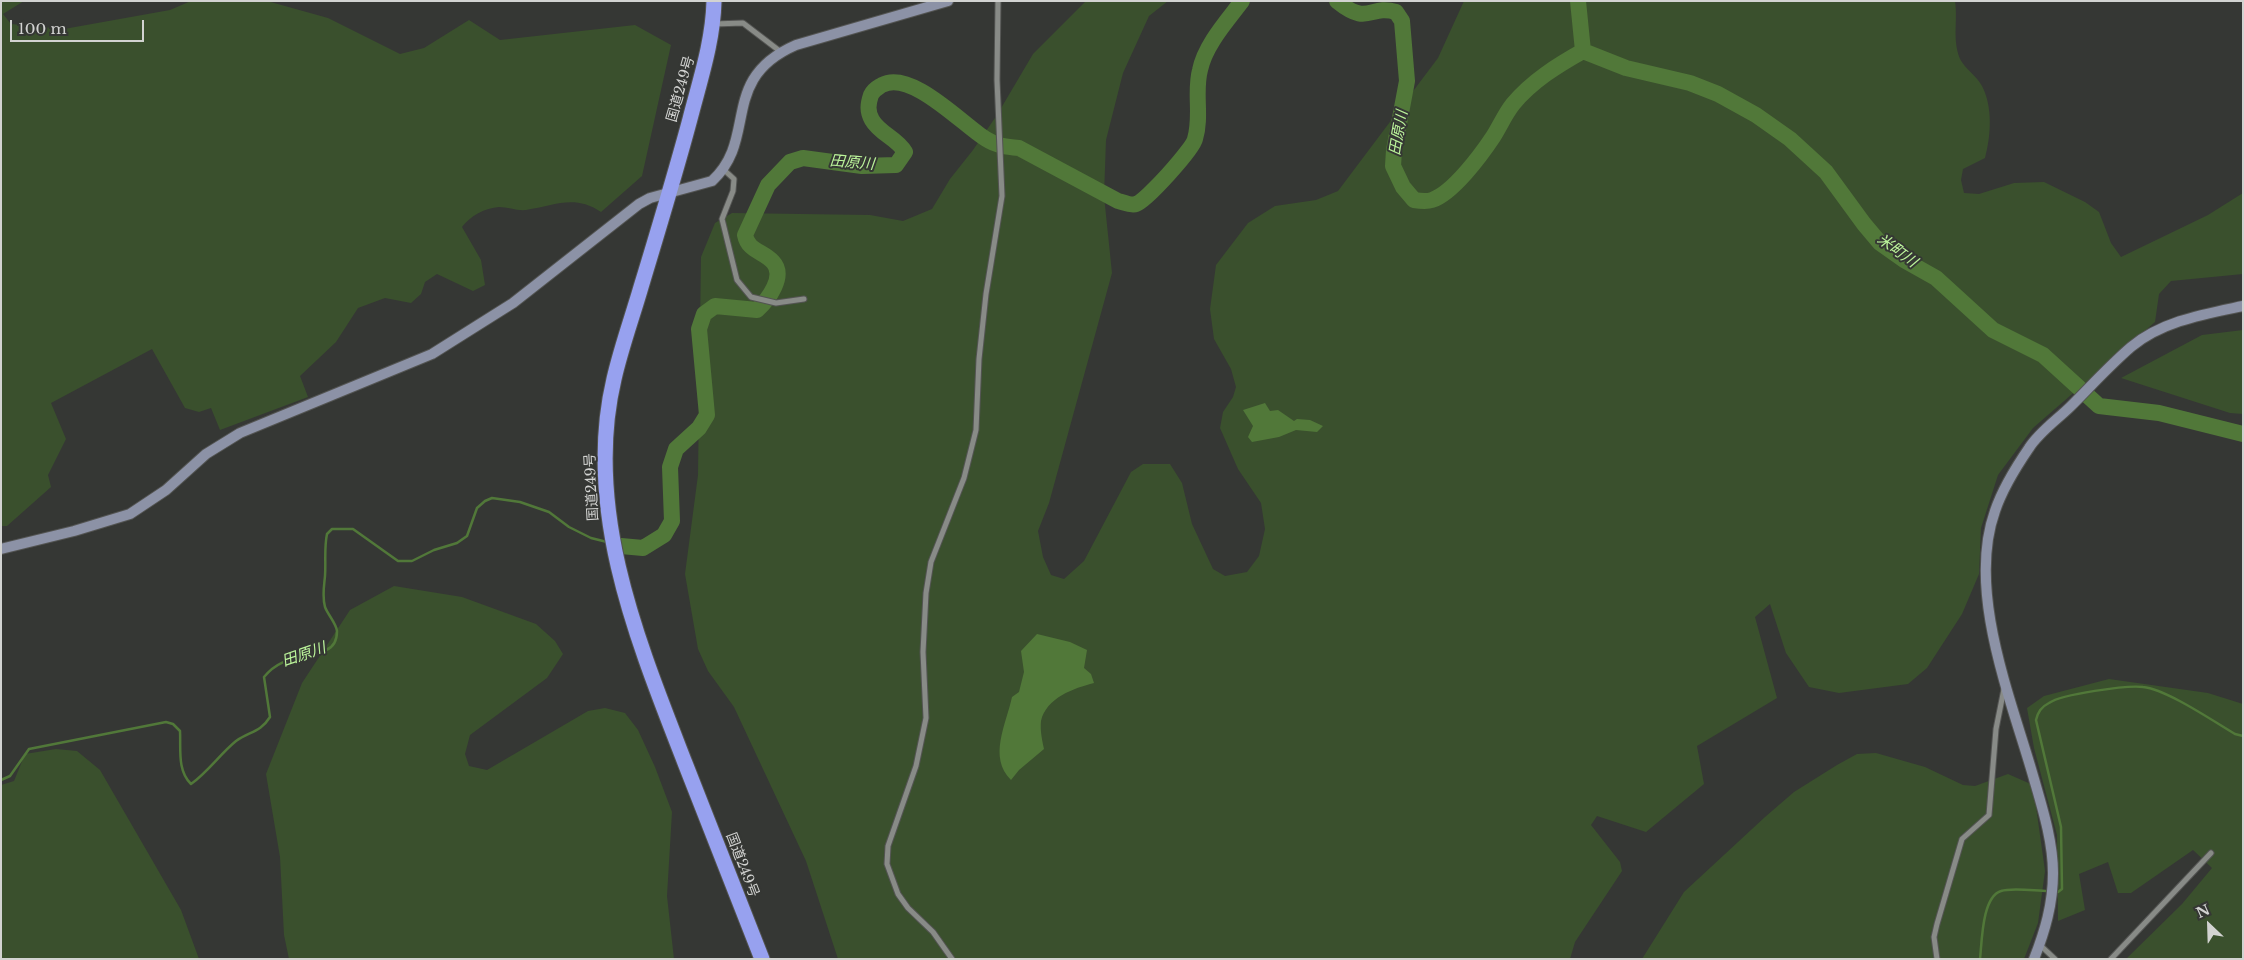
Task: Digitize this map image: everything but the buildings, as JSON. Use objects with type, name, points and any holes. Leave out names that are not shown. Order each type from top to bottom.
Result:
[{"type":"highway","name":"国道249号","points":[[714,1],[714,24],[708,53],[670,194],[614,379],[608,419],[605,463],[609,517],[619,573],[638,638],[762,959]]},
{"type":"street","points":[[1,549],[74,531],[130,514],[166,490],[206,454],[240,433],[432,354],[513,304],[639,204],[650,198],[670,194],[712,180],[723,170],[732,156],[742,105],[749,86],[765,64],[781,52],[796,45],[948,1]]},
{"type":"street","points":[[952,959],[933,932],[908,908],[898,894],[887,864],[888,846],[916,766],[926,718],[922,652],[926,593],[931,562],[964,478],[976,430],[979,359],[986,294],[1002,196],[1000,168],[1001,137],[997,80],[998,1]]},
{"type":"street","points":[[714,24],[743,22],[781,52]]},
{"type":"street","points":[[723,170],[734,179],[733,191],[722,219],[737,280],[751,297],[776,303],[804,299]]},
{"type":"street","points":[[2034,959],[2040,945],[2051,902],[2053,872],[2049,840],[2014,711],[2005,687],[1988,614],[1985,568],[1988,536],[1994,511],[2030,446],[2132,346],[2154,333],[2184,320],[2243,306]]},
{"type":"street","points":[[1937,959],[1934,937],[1962,839],[1989,815],[1996,729],[2005,687]]},
{"type":"street","points":[[2113,958],[2211,853]]},
{"type":"street","points":[[2040,945],[2055,959]]},
{"type":"shaded area","points":[[1,1],[24,1],[3,14],[11,24],[64,29],[170,10],[191,1],[267,1],[328,18],[400,54],[424,48],[469,20],[500,40],[635,25],[671,45],[642,176],[601,212],[573,202],[526,210],[499,207],[478,213],[462,227],[481,260],[485,285],[473,291],[437,274],[425,282],[421,294],[411,303],[385,298],[358,308],[336,342],[300,376],[308,397],[220,430],[211,408],[199,412],[185,408],[152,349],[51,403],[66,439],[48,475],[51,487],[7,526],[1,526]]},
{"type":"shaded area","points":[[1086,1],[1168,1],[1149,16],[1123,73],[1106,140],[1104,196],[1112,273],[1049,503],[1038,531],[1043,557],[1051,575],[1064,579],[1084,561],[1131,472],[1143,464],[1170,464],[1182,483],[1192,524],[1213,569],[1225,576],[1247,572],[1259,556],[1265,529],[1261,503],[1238,469],[1220,428],[1223,412],[1233,397],[1236,387],[1231,369],[1214,339],[1210,309],[1216,265],[1248,223],[1275,206],[1316,200],[1338,191],[1438,58],[1464,1],[1955,1],[1956,44],[1960,59],[1977,79],[1986,94],[1990,122],[1985,158],[1963,169],[1961,180],[1964,193],[1979,194],[2014,183],[2044,182],[2085,202],[2099,212],[2111,243],[2121,257],[2208,215],[2243,193],[2243,274],[2171,281],[2159,294],[2155,322],[2033,428],[1998,475],[1981,528],[1979,574],[1962,614],[1927,668],[1908,684],[1839,693],[1809,687],[1786,653],[1770,604],[1755,617],[1777,698],[1697,746],[1704,784],[1646,832],[1597,816],[1591,825],[1620,862],[1622,871],[1575,942],[1570,959],[838,959],[806,861],[734,707],[708,671],[698,649],[685,574],[698,475],[701,257],[715,223],[732,213],[870,215],[903,221],[932,209],[950,179],[997,115],[1033,54]]},
{"type":"shaded area","points":[[2243,330],[2243,414],[2230,413],[2121,378],[2202,335]]},
{"type":"shaded area","points":[[1265,403],[1270,411],[1278,410],[1294,421],[1297,419],[1310,420],[1323,426],[1317,432],[1296,430],[1279,437],[1252,442],[1248,437],[1253,426],[1243,410]]},
{"type":"shaded area","points":[[394,586],[462,597],[536,624],[555,641],[563,654],[547,678],[470,735],[465,754],[469,766],[487,770],[588,711],[605,708],[625,713],[638,730],[655,767],[672,812],[667,896],[674,959],[289,959],[284,935],[280,857],[266,774],[302,683],[350,610]]},
{"type":"shaded area","points":[[1037,634],[1070,642],[1087,650],[1084,668],[1091,674],[1094,683],[1062,695],[1049,706],[1041,721],[1044,749],[1019,770],[1011,780],[1004,771],[1001,761],[1001,740],[1012,697],[1019,692],[1024,672],[1021,651]]},
{"type":"shaded area","points":[[2109,679],[2208,693],[2243,704],[2243,959],[2126,959],[2182,904],[2212,868],[2193,850],[2131,893],[2118,893],[2108,862],[2079,874],[2085,910],[2058,921],[2057,835],[2034,748],[2027,708],[2044,696]]},
{"type":"shaded area","points":[[56,749],[77,751],[100,770],[181,910],[199,959],[1,959],[1,785],[14,781],[25,754]]},
{"type":"shaded area","points":[[1876,753],[1925,767],[1963,785],[1975,786],[2008,774],[2033,785],[2045,871],[2038,923],[2024,959],[1642,959],[1684,892],[1765,817],[1794,792],[1837,765],[1857,754]]},
{"type":"waterway","name":"田原川","points":[[621,546],[643,548],[664,535],[672,521],[670,467],[676,449],[699,428],[707,415],[699,329],[704,314],[715,306],[757,310],[774,288],[778,274],[773,262],[753,248],[745,235],[768,185],[790,162],[803,158],[862,166],[896,165],[905,152],[898,143],[875,125],[869,114],[869,101],[874,90],[882,85],[894,82],[922,91],[990,141],[1002,146],[1019,148],[1118,201],[1136,204],[1159,185],[1192,145],[1197,130],[1198,78],[1203,61],[1217,34],[1242,1]]},
{"type":"waterway","name":"田原川","points":[[1337,1],[1356,13],[1363,14],[1387,10],[1396,12],[1402,21],[1407,81],[1394,150],[1393,166],[1403,187],[1414,200],[1432,200],[1449,190],[1466,173],[1520,96],[1546,74],[1583,51]]},
{"type":"waterway","name":"米町川","points":[[1578,1],[1583,51]]},
{"type":"waterway","name":"米町川","points":[[1583,51],[1626,68],[1690,83],[1718,94],[1756,115],[1790,139],[1826,172],[1880,243],[1904,260],[1936,278],[1993,330],[2043,355],[2099,406],[2159,413],[2243,434]]},
{"type":"waterway","name":"田原川","points":[[1,780],[10,776],[29,749],[166,722],[173,724],[180,731],[182,766],[191,784],[236,741],[259,729],[270,717],[264,677],[271,670],[286,661],[326,650],[334,642],[337,631],[325,607],[323,595],[326,539],[327,534],[332,529],[353,529],[398,561],[412,561],[434,550],[457,543],[467,536],[477,508],[492,498],[520,502],[549,512],[569,527],[591,538],[607,542]]},
{"type":"waterway","points":[[2058,892],[2062,889],[2061,827],[2036,720],[2044,706],[2067,696],[2080,693],[2123,687],[2143,687],[2164,693],[2235,734],[2243,736]]},
{"type":"waterway","points":[[1980,959],[1984,920],[1990,902],[1995,895],[2001,891],[2011,889],[2048,891]]}]
